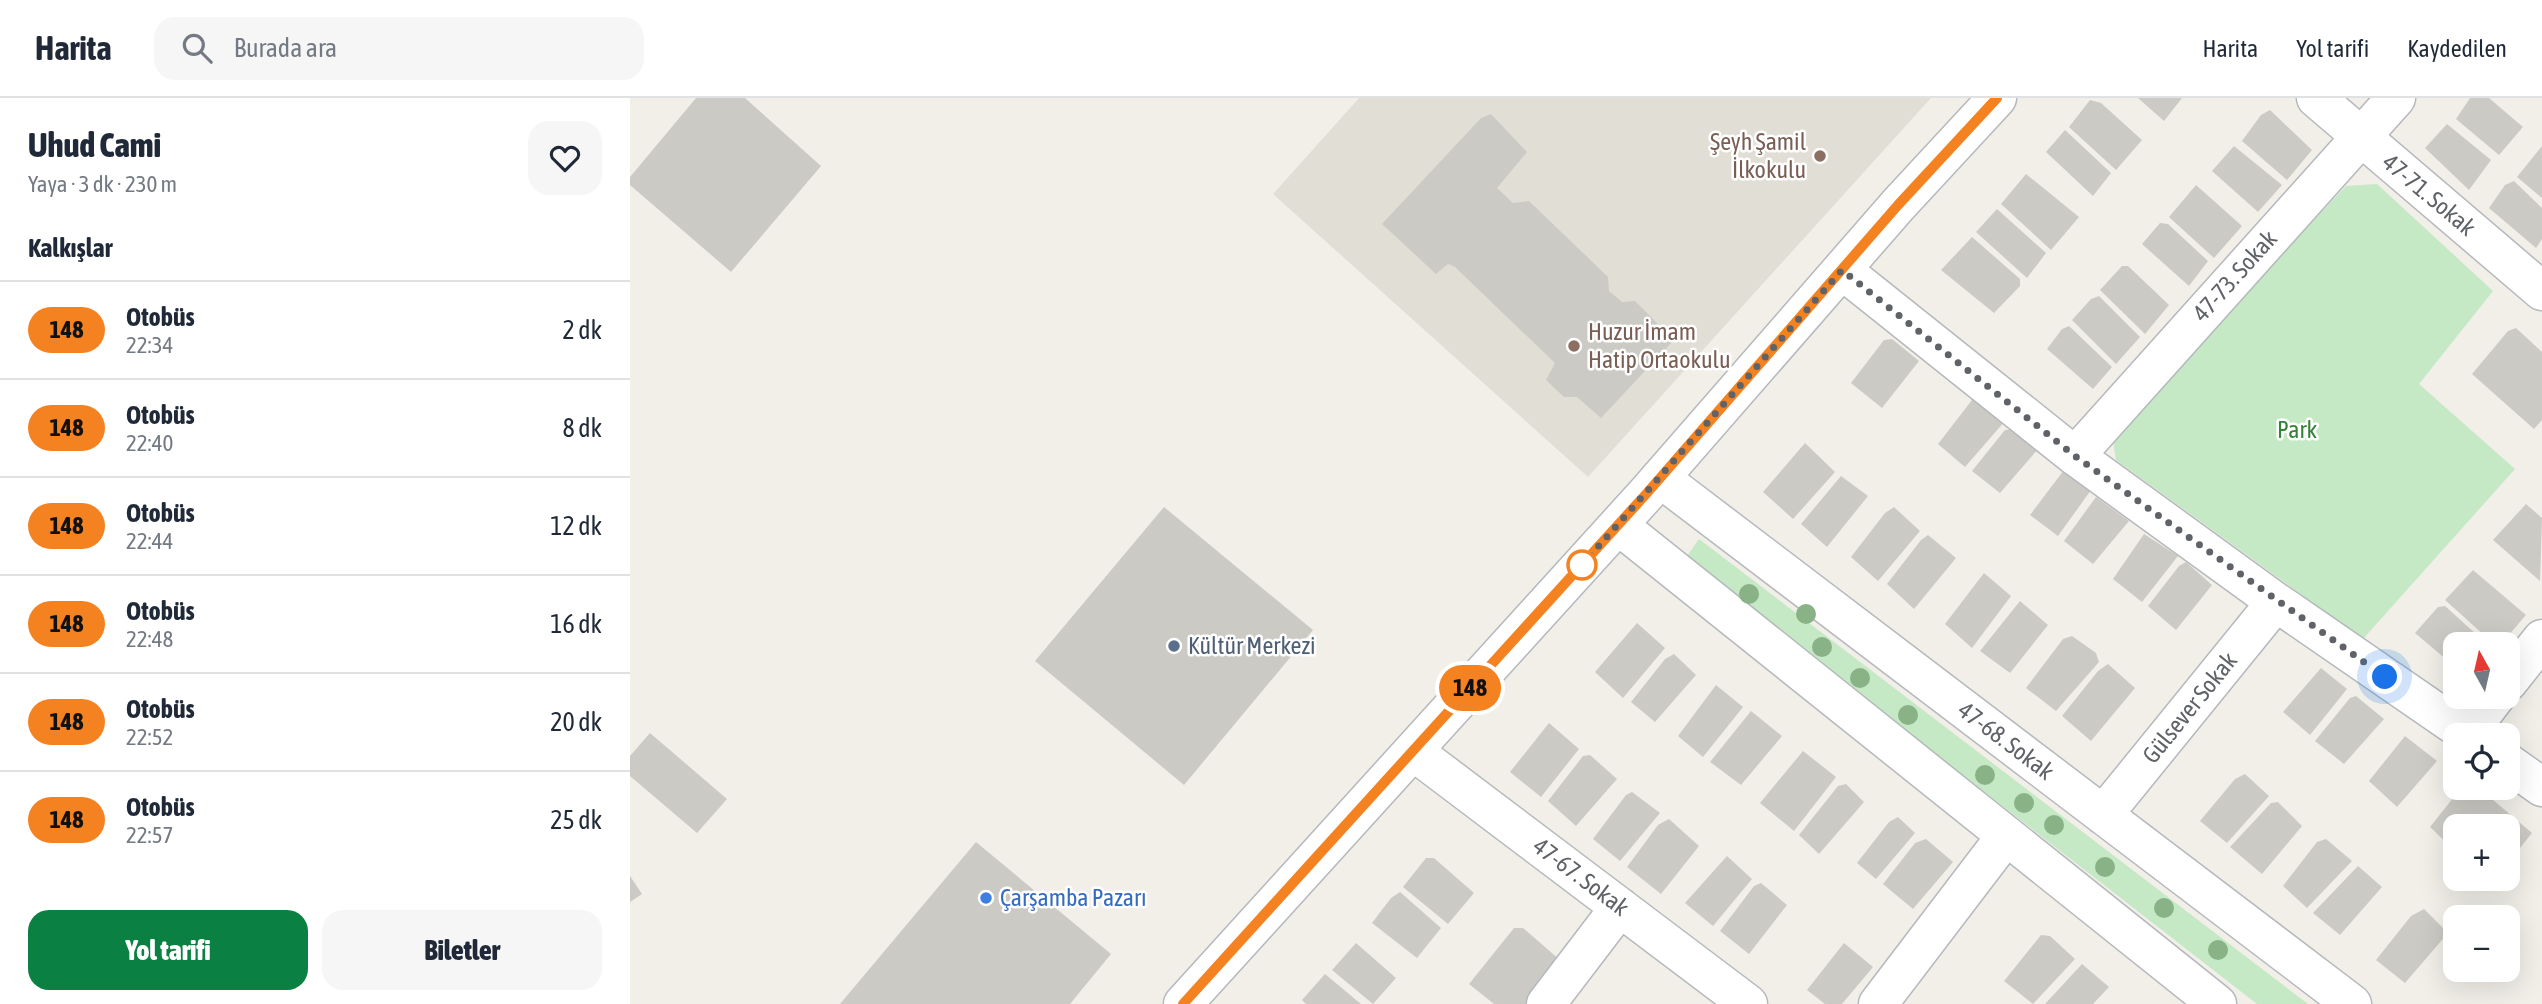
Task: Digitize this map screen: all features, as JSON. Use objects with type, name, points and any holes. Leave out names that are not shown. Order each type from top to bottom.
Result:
[{"type":"street","points":[[1183,1004],[1618,525],[1997,98]]},
{"type":"street","name":"47-71. Sokak","points":[[2316,98],[2360,136],[2535,273]]},
{"type":"street","name":"47-73. Sokak","points":[[2075,456],[2396,98]]},
{"type":"street","points":[[1842,270],[2075,456],[2276,602],[2452,723]]},
{"type":"street","name":"47-68. Sokak","points":[[1660,478],[2352,1004]]},
{"type":"street","points":[[1618,525],[2217,1004]]},
{"type":"street","name":"Gülsever Sokak","points":[[2103,815],[2276,602]]},
{"type":"street","points":[[2520,667],[2542,639]]},
{"type":"street","name":"47-67. Sokak","points":[[1413,751],[1748,1004]]},
{"type":"street","points":[[2520,771],[2542,787]]},
{"type":"street","points":[[1878,1004],[2007,836]]},
{"type":"street","points":[[1546,1004],[1620,907]]},
{"type":"shaded area","name":"Huzur İmam Hatip Ortaokulu","points":[[1359,98],[1931,98],[1588,477],[1273,194]]},
{"type":"green space","name":"Park","points":[[2377,184],[2493,291],[2419,384],[2515,469],[2363,639],[2116,460],[2112,435],[2346,186]]},
{"type":"green space","points":[[1699,539],[2308,1004],[2257,1004],[1685,559]]},
{"type":"building","points":[[696,98],[745,98],[821,166],[731,272],[630,185],[630,177]]},
{"type":"building","points":[[2138,98],[2182,98],[2164,121]]},
{"type":"building","points":[[2470,98],[2489,98],[2523,127],[2499,155],[2456,119]]},
{"type":"building","points":[[2090,100],[2101,103],[2142,140],[2116,170],[2069,127]]},
{"type":"building","points":[[2270,110],[2312,150],[2287,180],[2242,141],[2261,115]]},
{"type":"building","points":[[1491,114],[1527,152],[1497,188],[1513,203],[1529,201],[1608,277],[1609,291],[1622,302],[1635,301],[1674,340],[1601,418],[1577,397],[1564,397],[1546,380],[1555,363],[1455,267],[1448,264],[1436,274],[1382,224],[1481,118]]},
{"type":"building","points":[[2447,124],[2491,160],[2469,190],[2425,148]]},
{"type":"building","points":[[2065,130],[2111,173],[2093,196],[2046,152]]},
{"type":"building","points":[[2234,146],[2282,185],[2258,212],[2212,171]]},
{"type":"building","points":[[2542,146],[2542,198],[2517,177]]},
{"type":"building","points":[[2026,174],[2079,217],[2051,250],[2001,204]]},
{"type":"building","points":[[2514,181],[2542,208],[2542,239],[2536,248],[2489,208],[2505,185]]},
{"type":"building","points":[[2196,185],[2242,226],[2214,258],[2169,217]]},
{"type":"building","points":[[1997,209],[2046,253],[2027,278],[1976,232]]},
{"type":"building","points":[[2160,223],[2168,224],[2208,261],[2189,286],[2142,244]]},
{"type":"building","points":[[1972,237],[2020,279],[2020,286],[1994,313],[1941,270]]},
{"type":"building","points":[[2122,266],[2128,266],[2169,305],[2145,334],[2100,290]]},
{"type":"building","points":[[2099,296],[2140,337],[2116,364],[2072,320],[2091,299]]},
{"type":"building","points":[[2069,326],[2112,367],[2093,389],[2047,349],[2062,329]]},
{"type":"building","points":[[2516,328],[2542,352],[2542,420],[2534,429],[2472,374],[2508,331]]},
{"type":"building","points":[[1892,339],[1919,361],[1882,408],[1851,383],[1884,340]]},
{"type":"building","points":[[1978,398],[2005,421],[1965,467],[1938,444],[1972,400]]},
{"type":"building","points":[[2016,429],[2038,449],[2000,493],[1972,471],[2005,430]]},
{"type":"building","points":[[1805,443],[1835,472],[1793,519],[1763,492]]},
{"type":"building","points":[[2064,470],[2091,490],[2058,536],[2030,515]]},
{"type":"building","points":[[1841,476],[1868,496],[1827,547],[1801,524]]},
{"type":"building","points":[[2096,497],[2129,521],[2093,564],[2064,541]]},
{"type":"building","points":[[2526,504],[2542,518],[2540,581],[2493,540]]},
{"type":"building","name":"Kültür Merkezi","points":[[1164,507],[1313,630],[1184,785],[1035,661]]},
{"type":"building","points":[[1894,507],[1920,531],[1878,581],[1851,557],[1885,513]]},
{"type":"building","points":[[2144,534],[2178,556],[2142,602],[2113,579]]},
{"type":"building","points":[[1928,535],[1956,558],[1914,609],[1887,584],[1921,540]]},
{"type":"building","points":[[2186,562],[2212,585],[2176,630],[2148,606],[2179,566]]},
{"type":"building","points":[[2473,570],[2526,615],[2511,632],[2481,632],[2445,600]]},
{"type":"building","points":[[1984,573],[2011,596],[1972,648],[1945,624]]},
{"type":"building","points":[[2020,601],[2048,625],[2010,673],[1980,651]]},
{"type":"building","points":[[2445,606],[2474,632],[2443,632],[2443,657],[2415,633],[2438,607]]},
{"type":"building","points":[[1637,623],[1665,648],[1623,698],[1595,672]]},
{"type":"building","points":[[2072,636],[2096,653],[2099,662],[2056,711],[2026,688],[2063,639]]},
{"type":"building","points":[[1674,654],[1696,675],[1655,722],[1631,702],[1665,659]]},
{"type":"building","points":[[2108,664],[2135,688],[2091,741],[2062,716],[2098,671]]},
{"type":"building","points":[[2321,668],[2347,689],[2310,735],[2283,712]]},
{"type":"building","points":[[1716,685],[1743,707],[1703,757],[1678,736]]},
{"type":"building","points":[[2356,696],[2384,719],[2344,764],[2315,741],[2350,698]]},
{"type":"building","points":[[1751,711],[1782,736],[1741,785],[1710,762]]},
{"type":"building","points":[[1549,723],[1579,749],[1541,797],[1510,772]]},
{"type":"building","points":[[650,733],[727,799],[697,833],[630,776],[630,756]]},
{"type":"building","points":[[2405,736],[2437,761],[2397,807],[2369,781]]},
{"type":"building","points":[[1803,751],[1836,777],[1794,831],[1760,803]]},
{"type":"building","points":[[1590,755],[1617,779],[1576,826],[1548,801],[1583,756]]},
{"type":"building","points":[[2245,774],[2269,796],[2227,843],[2200,821],[2235,779]]},
{"type":"building","points":[[1846,784],[1864,802],[1819,854],[1799,835],[1838,786]]},
{"type":"building","points":[[1632,792],[1660,813],[1620,861],[1593,839],[1626,795]]},
{"type":"building","points":[[2451,800],[2493,800],[2510,814],[2443,814],[2443,839],[2430,827]]},
{"type":"building","points":[[2278,802],[2302,826],[2262,874],[2230,847],[2271,803]]},
{"type":"building","points":[[1898,817],[1915,833],[1876,879],[1857,863],[1889,822]]},
{"type":"building","points":[[1669,819],[1699,846],[1661,894],[1627,867],[1658,825]]},
{"type":"building","points":[[2520,823],[2532,833],[2520,848]]},
{"type":"building","points":[[1926,839],[1953,862],[1913,909],[1883,884],[1915,843]]},
{"type":"building","points":[[2326,839],[2352,861],[2307,908],[2283,886],[2317,842]]},
{"type":"building","name":"Çarşamba Pazarı","points":[[976,842],[1111,954],[1070,1004],[840,1004]]},
{"type":"building","points":[[1727,856],[1752,879],[1713,926],[1685,903]]},
{"type":"building","points":[[1426,858],[1434,858],[1474,893],[1448,924],[1403,887]]},
{"type":"building","points":[[2358,866],[2382,887],[2340,935],[2313,913]]},
{"type":"building","points":[[630,876],[642,894],[630,902]]},
{"type":"building","points":[[1761,883],[1787,905],[1749,954],[1720,931],[1754,886]]},
{"type":"building","points":[[1400,892],[1441,928],[1417,958],[1372,923],[1391,898]]},
{"type":"building","points":[[2424,909],[2443,928],[2443,939],[2405,983],[2376,960],[2411,916]]},
{"type":"building","points":[[1514,928],[1523,928],[1568,967],[1538,1004],[1494,1004],[1469,984]]},
{"type":"building","points":[[2041,935],[2050,936],[2075,959],[2033,1004],[2004,981]]},
{"type":"building","points":[[1356,943],[1396,978],[1373,1004],[1332,970]]},
{"type":"building","points":[[1844,943],[1873,967],[1842,1004],[1825,1004],[1807,990]]},
{"type":"building","points":[[2082,964],[2109,987],[2093,1004],[2045,1004]]},
{"type":"building","points":[[1325,974],[1361,1004],[1306,1004],[1302,1000]]},
{"type":"bus line","name":"148","points":[[1183,1004],[1647,493],[1898,205],[1997,98]]},
{"type":"place","name":"Şeyh Şamil İlkokulu","points":[[1820,156]]},
{"type":"place","name":"Huzur İmam Hatip Ortaokulu","points":[[1574,346]]},
{"type":"place","name":"Kültür Merkezi","points":[[1174,646]]},
{"type":"place","name":"Çarşamba Pazarı","points":[[986,898]]},
{"type":"route","points":[[1582,565],[1580,566],[1842,270],[2075,456],[2276,602],[2385,677]]}]
